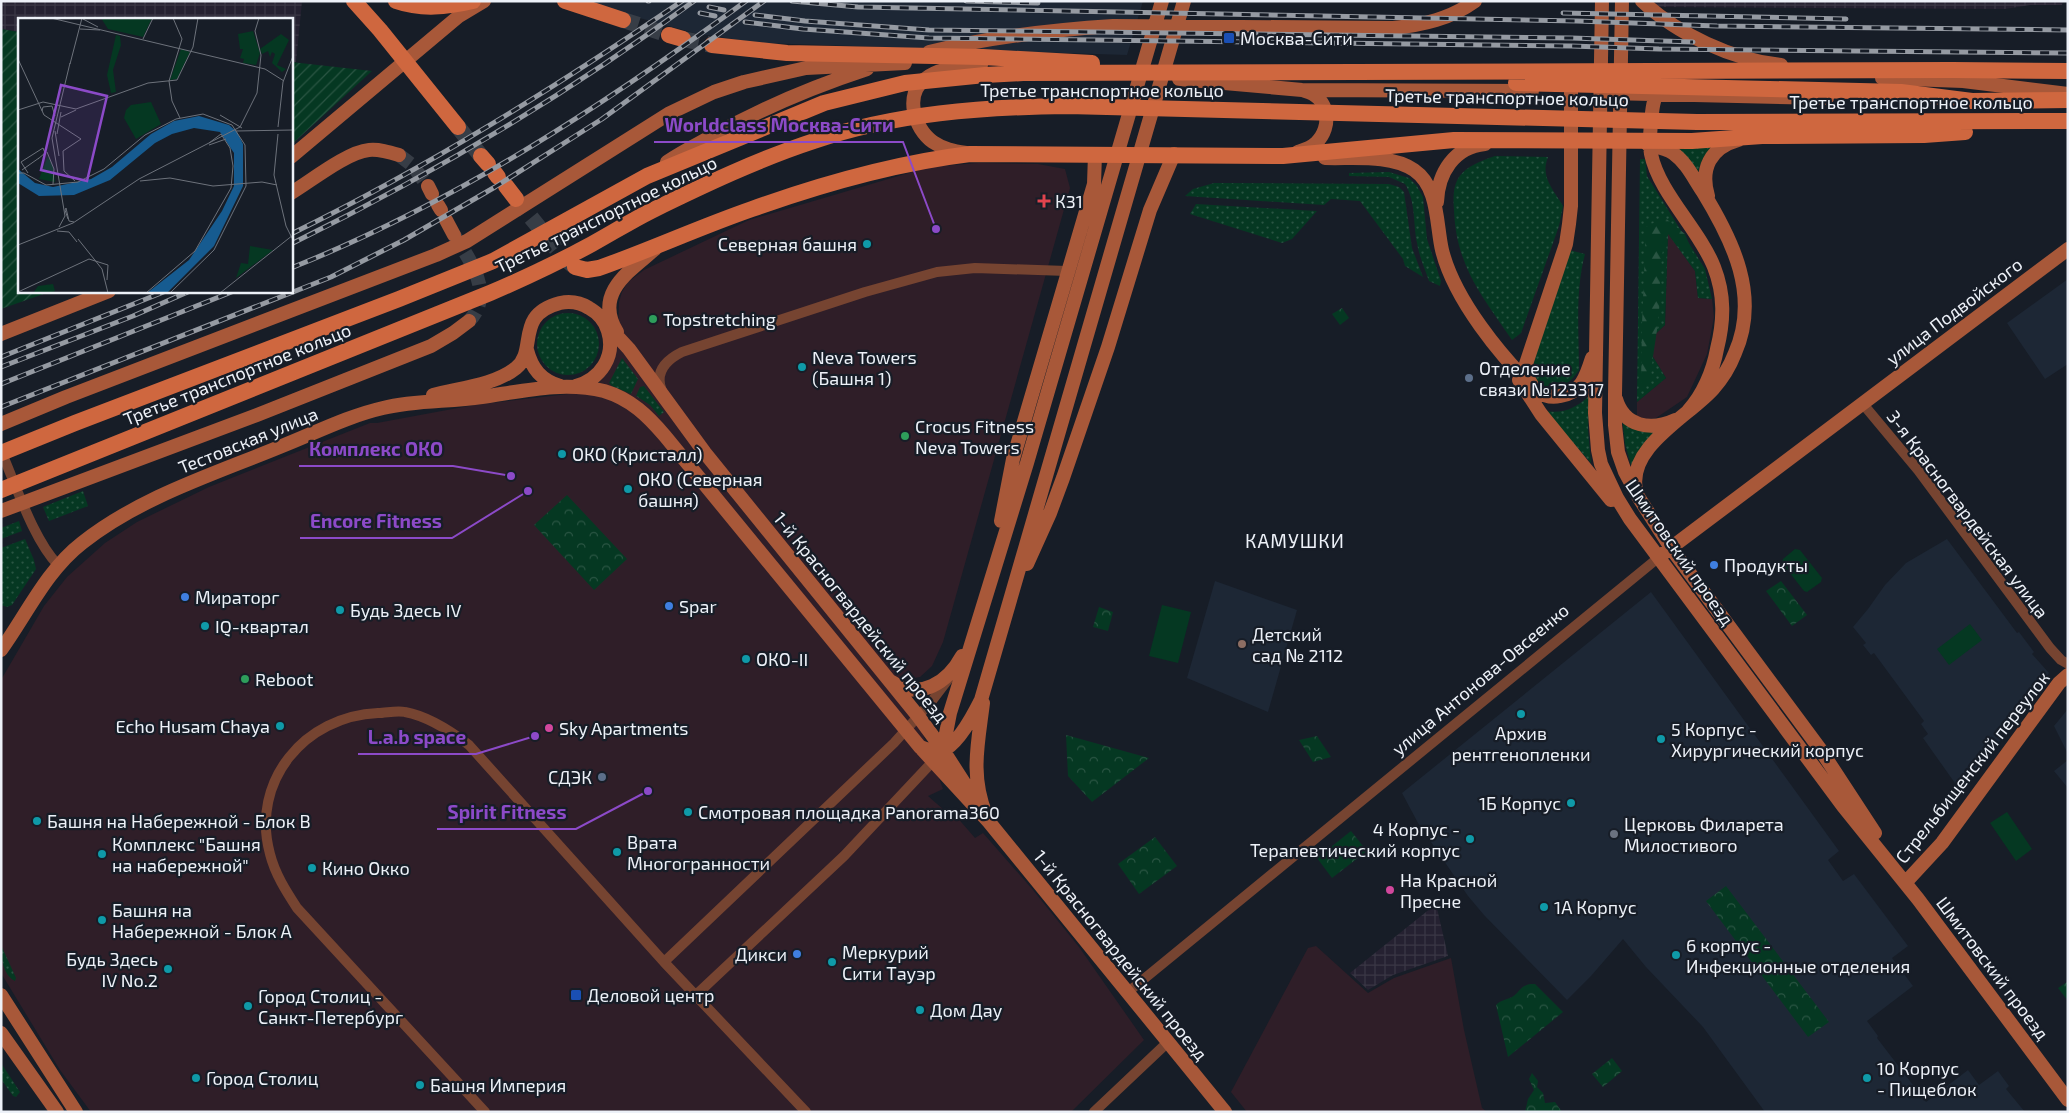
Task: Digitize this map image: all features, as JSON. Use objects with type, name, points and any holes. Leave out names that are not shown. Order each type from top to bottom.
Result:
[{"type":"main road","points":[[354,1],[380,30],[458,127]]},
{"type":"main road","points":[[396,1],[413,6],[443,7],[473,1]]},
{"type":"main road","points":[[292,156],[450,24],[484,1]]},
{"type":"main road","points":[[565,1],[622,20]]},
{"type":"main road","points":[[944,773],[943,750],[950,713],[1027,463],[1162,1]]},
{"type":"main road","points":[[989,822],[978,791],[975,760],[986,688],[1047,469],[1184,1]]},
{"type":"main road","points":[[647,176],[673,158],[724,129],[801,93],[848,76],[952,47],[1019,35],[1113,26],[1392,28],[1427,24],[1443,19],[1475,1]]},
{"type":"main road","name":"Шмитовский проезд","points":[[1602,1],[1595,413],[1599,457],[1617,498],[1658,558],[1843,806],[1906,883],[2068,1100]]},
{"type":"main road","name":"Шмитовский проезд","points":[[1622,1],[1615,395],[1618,452],[1625,472],[1639,498],[1672,548],[1820,749],[1906,883]]},
{"type":"main road","points":[[1642,1],[1667,22],[1686,33],[1738,55],[1771,64],[1840,67],[1849,70]]},
{"type":"main road","points":[[712,45],[786,53],[826,55],[1138,65],[1303,80],[1695,92],[1900,92],[1972,101],[2068,100]]},
{"type":"main road","points":[[970,154],[945,148],[932,142],[924,134],[914,112],[914,97],[917,87],[924,79],[934,73],[982,61]]},
{"type":"main road","points":[[1,424],[436,255],[467,241],[670,113],[714,92],[744,82],[806,68],[892,63],[982,61],[1035,68],[1302,90],[1543,87]]},
{"type":"main road","points":[[1189,70],[1521,69],[1549,71],[1567,78],[1571,91],[1570,215],[1566,244],[1526,364],[1527,376],[1533,388]]},
{"type":"main road","name":"Третье транспортное кольцо","points":[[3,455],[75,423],[494,261],[647,176],[824,103],[905,83],[985,75],[1849,70],[2068,71]]},
{"type":"main road","points":[[1615,395],[1623,413],[1638,425],[1659,426],[1673,422],[1685,414],[1698,399],[1716,355],[1722,325],[1722,300],[1718,279],[1709,257],[1660,178],[1651,155],[1652,113],[1656,95],[1664,82],[1670,78],[1681,75],[1833,76],[1963,81],[2068,94]]},
{"type":"main road","points":[[1283,156],[1315,144],[1321,136],[1324,127],[1326,117],[1320,98],[1313,93],[1302,90]]},
{"type":"main road","name":"Третье транспортное кольцо","points":[[1,490],[481,297],[539,271],[650,211],[759,162],[815,140],[881,123],[952,111],[1001,107],[1058,106],[1697,122],[2068,121]]},
{"type":"main road","points":[[1283,156],[1333,153],[1440,140],[1637,142],[1672,146],[1762,136],[1924,135],[2047,121]]},
{"type":"main road","points":[[1715,213],[1705,182],[1709,160],[1718,149],[1730,142],[1762,136]]},
{"type":"main road","points":[[1438,228],[1438,188],[1446,169],[1457,154],[1471,146],[1481,144],[1530,141]]},
{"type":"main road","points":[[1639,498],[1635,479],[1640,462],[1649,447],[1714,389],[1725,373],[1740,340],[1745,316],[1745,293],[1741,270],[1732,245],[1715,213],[1672,146]]},
{"type":"main road","points":[[292,192],[354,153],[370,150],[399,155]]},
{"type":"main road","points":[[575,267],[587,270],[599,268],[752,209],[830,185],[922,161],[970,154],[1283,156],[1381,160],[1406,166],[1421,176],[1430,189],[1446,263],[1455,286],[1470,310],[1503,354],[1541,414],[1658,558]]},
{"type":"main road","points":[[987,597],[1013,459],[1094,184],[1095,154]]},
{"type":"main road","points":[[1008,608],[1060,487],[1108,347],[1150,210],[1174,154]]},
{"type":"main road","points":[[494,171],[516,199]]},
{"type":"main road","points":[[437,203],[454,235]]},
{"type":"main road","points":[[630,349],[615,329],[610,312],[610,298],[614,287],[622,278],[657,247]]},
{"type":"main road","name":"улица Подвойского","points":[[1863,404],[2068,249]]},
{"type":"main road","points":[[1,334],[108,292]]},
{"type":"main road","points":[[411,402],[494,380],[508,374],[524,360],[530,328],[535,319],[552,305],[563,302],[585,306],[594,311],[605,323],[610,339],[610,353],[605,365],[597,376],[586,383],[567,386],[541,377],[532,365],[526,350]]},
{"type":"main road","points":[[1,511],[257,415],[431,346],[453,334],[470,321]]},
{"type":"main road","name":"1-й Красногвардейский проезд","points":[[605,323],[630,349],[705,453],[918,716],[943,750],[989,822]]},
{"type":"main road","points":[[1503,354],[1533,388],[1540,393],[1550,396],[1562,396],[1574,392],[1582,383],[1596,343]]},
{"type":"main road","name":"1-й Красногвардейский проезд","points":[[567,386],[605,392],[630,402],[646,414],[920,747],[989,822],[1225,1112]]},
{"type":"main road","name":"Тестовская улица","points":[[1,650],[58,565],[95,533],[159,498],[351,418],[381,408],[411,402],[479,397],[567,386]]},
{"type":"main road","name":"улица Антонова-Овсеенко","points":[[1658,558],[1863,404]]},
{"type":"main road","points":[[888,679],[907,690],[916,690],[942,681],[955,669],[977,629]]},
{"type":"main road","name":"Стрельбищенский переулок","points":[[1906,883],[1942,843],[2059,683],[2068,675]]},
{"type":"main road","points":[[920,747],[935,751],[943,750],[964,729],[976,711],[986,688]]},
{"type":"main road","points":[[1,995],[76,1112]]},
{"type":"main road","points":[[1,1032],[57,1112]]},
{"type":"street","points":[[667,401],[660,386],[660,373],[663,364],[670,358],[769,323],[898,282],[945,271],[975,268],[1067,271]]},
{"type":"street","name":"3-я Красногвардейская улица","points":[[1863,404],[1918,470],[2050,648],[2061,660],[2068,664]]},
{"type":"street","points":[[3,455],[36,531],[46,550],[58,565]]},
{"type":"street","name":"улица Антонова-Овсеенко","points":[[1128,992],[1658,558]]},
{"type":"street","points":[[664,962],[789,844],[906,729],[943,687],[955,669]]},
{"type":"street","points":[[485,1112],[297,908],[281,882],[270,853],[266,822],[270,793],[277,774],[296,747],[330,723],[363,713],[404,712],[439,726],[469,745],[664,962],[806,1112]]},
{"type":"street","points":[[696,995],[844,856],[943,750]]},
{"type":"street","points":[[1094,1112],[1168,1042]]},
{"type":"shaded area","points":[[1,1],[302,1],[296,62],[292,62],[292,18],[18,18],[18,32],[1,29]]},
{"type":"shaded area","points":[[578,1],[1143,1],[1127,55],[759,43],[694,33]]},
{"type":"shaded area","points":[[1656,1],[2063,1],[2062,5],[2030,5],[2005,9],[1656,7]]},
{"type":"shaded area","points":[[978,163],[1038,164],[1065,169],[1070,188],[943,642],[932,666],[920,677],[903,680],[943,789],[928,796],[945,811],[949,808],[975,838],[983,833],[1033,890],[1079,947],[1144,1040],[1071,1112],[91,1112],[60,1070],[1,973],[1,680],[44,606],[67,577],[105,543],[137,522],[209,487],[370,423],[474,405],[568,394],[597,385],[604,377],[618,330],[619,302],[622,292],[628,282],[644,270],[749,220],[929,167]]},
{"type":"shaded area","points":[[1668,233],[1695,271],[1698,298],[1712,299],[1714,317],[1707,354],[1687,397],[1656,418],[1647,419],[1637,416],[1637,402],[1666,378],[1645,344],[1665,325]]},
{"type":"shaded area","points":[[2068,279],[2068,364],[2045,379],[2007,323]]},
{"type":"shaded area","points":[[1947,539],[2017,633],[2019,632],[2034,652],[2032,654],[2049,673],[1962,793],[1923,738],[1928,734],[1921,724],[1924,721],[1874,653],[1871,655],[1863,645],[1866,643],[1853,627],[1885,585],[1906,563]]},
{"type":"shaded area","name":"Детский сад № 2112","points":[[1215,581],[1297,610],[1268,712],[1187,678]]},
{"type":"shaded area","points":[[1651,592],[1839,851],[1828,860],[1843,881],[1854,874],[1908,946],[1892,958],[1913,986],[1867,1021],[1878,1036],[1877,1038],[1926,1102],[1968,1070],[1979,1085],[1998,1071],[2009,1086],[2006,1089],[2025,1112],[1765,1112],[1703,1027],[1646,967],[1623,939],[1567,1000],[1484,915],[1468,896],[1418,823],[1402,793]]},
{"type":"shaded area","points":[[2068,709],[2068,754],[2054,726]]},
{"type":"shaded area","points":[[2068,760],[2068,788],[2054,771]]},
{"type":"shaded area","points":[[1436,904],[1448,956],[1393,975],[1368,990],[1350,973]]},
{"type":"shaded area","points":[[1316,946],[1368,993],[1394,978],[1451,958],[1464,1030],[1482,1108],[1487,1112],[1247,1112],[1231,1092],[1308,948]]},
{"type":"green space","points":[[1,29],[18,32],[18,292],[49,292],[1,309]]},
{"type":"green space","points":[[292,62],[372,71],[292,144]]},
{"type":"green space","points":[[1718,144],[1705,156],[1698,173],[1675,147]]},
{"type":"green space","points":[[1495,156],[1548,157],[1546,164],[1547,177],[1563,206],[1559,226],[1521,333],[1512,340],[1472,280],[1460,248],[1454,210],[1455,188],[1459,177],[1471,166]]},
{"type":"green space","points":[[1640,159],[1645,159],[1647,176],[1705,269],[1712,299],[1698,298],[1695,271],[1668,234],[1665,325],[1645,344],[1666,378],[1637,402]]},
{"type":"green space","points":[[1389,172],[1409,178],[1417,186],[1423,197],[1427,239],[1441,281],[1440,286],[1429,281],[1422,262],[1417,243],[1411,198],[1405,184],[1389,177],[1349,176],[1349,173]]},
{"type":"green space","points":[[1214,183],[1389,184],[1399,187],[1404,192],[1412,248],[1423,277],[1405,266],[1403,259],[1360,201],[1331,199],[1324,205],[1185,196],[1193,189]]},
{"type":"green space","points":[[1196,204],[1317,211],[1292,239],[1282,243],[1190,214]]},
{"type":"green space","points":[[1664,217],[1685,234],[1697,263],[1668,233],[1662,254],[1659,310],[1651,382],[1641,386],[1646,227]]},
{"type":"green space","points":[[1569,250],[1585,254],[1579,297],[1579,370],[1564,385],[1556,389],[1549,389],[1542,387],[1537,381],[1534,372],[1534,359]]},
{"type":"green space","points":[[1342,308],[1349,318],[1340,325],[1332,314]]},
{"type":"green space","points":[[562,313],[574,313],[590,322],[597,332],[599,344],[597,356],[590,366],[574,375],[562,375],[551,370],[542,361],[537,350],[537,338],[542,327],[551,318]]},
{"type":"green space","points":[[622,358],[638,379],[631,394],[609,383]]},
{"type":"green space","points":[[644,386],[664,412],[659,416],[650,405],[636,396],[640,387]]},
{"type":"green space","points":[[1589,396],[1588,430],[1591,463],[1545,411],[1564,411],[1579,404]]},
{"type":"green space","points":[[1622,417],[1640,431],[1663,432],[1633,472],[1625,444]]},
{"type":"green space","points":[[83,491],[88,506],[49,521],[43,507]]},
{"type":"green space","points":[[567,495],[627,559],[594,590],[534,525]]},
{"type":"green space","points":[[19,521],[22,531],[1,539],[1,528]]},
{"type":"green space","points":[[25,539],[36,569],[12,605],[7,607],[1,605],[1,548]]},
{"type":"green space","points":[[1795,549],[1800,550],[1822,578],[1821,582],[1807,592],[1804,591],[1782,563],[1783,559]]},
{"type":"green space","points":[[1781,581],[1807,615],[1792,626],[1766,591]]},
{"type":"green space","points":[[1162,605],[1191,612],[1178,663],[1149,656]]},
{"type":"green space","points":[[1099,607],[1113,612],[1108,631],[1093,627]]},
{"type":"green space","points":[[1970,624],[1982,640],[1949,665],[1937,649]]},
{"type":"green space","points":[[1066,735],[1149,758],[1092,802],[1068,776]]},
{"type":"green space","points":[[1317,736],[1331,757],[1313,762],[1299,740]]},
{"type":"green space","points":[[2007,812],[2032,849],[2016,861],[1990,823]]},
{"type":"green space","points":[[1351,831],[1367,851],[1332,878],[1317,858]]},
{"type":"green space","points":[[1155,837],[1177,866],[1139,894],[1118,864]]},
{"type":"green space","points":[[1726,886],[1829,1022],[1808,1037],[1706,901]]},
{"type":"green space","points":[[1,945],[16,978],[15,981],[5,970],[2,961]]},
{"type":"green space","points":[[2068,982],[2068,1001],[2058,988]]},
{"type":"green space","points":[[1530,984],[1535,984],[1563,1012],[1508,1057],[1496,1005]]},
{"type":"green space","points":[[1612,1058],[1622,1071],[1603,1087],[1592,1074]]},
{"type":"green space","points":[[1,1063],[20,1092],[16,1097],[13,1096],[1,1079]]},
{"type":"green space","points":[[1532,1073],[1538,1081],[1537,1087],[1543,1093],[1545,1103],[1555,1102],[1562,1112],[1525,1112],[1528,1099],[1534,1090],[1529,1079]]},
{"type":"tunnel","points":[[623,20],[669,35]]},
{"type":"tunnel","points":[[683,39],[712,45]]},
{"type":"tunnel","points":[[458,127],[481,156]]},
{"type":"tunnel","points":[[399,155],[412,165],[428,186]]},
{"type":"tunnel","points":[[516,199],[563,257],[575,267]]},
{"type":"tunnel","points":[[454,235],[473,266],[480,289],[480,300],[476,311],[469,321]]},
{"type":"railway","points":[[292,233],[442,154],[491,125],[682,1]]},
{"type":"railway","points":[[292,244],[395,190],[498,132],[598,68],[694,1]]},
{"type":"railway","points":[[292,268],[352,242],[411,213],[527,149],[638,77],[746,1]]},
{"type":"railway","points":[[1,407],[331,277],[404,240],[495,187],[602,119],[764,1]]},
{"type":"railway","points":[[792,1],[858,7],[1577,21],[1717,26],[2068,30]]},
{"type":"railway","points":[[966,1],[1038,3]]},
{"type":"railway","points":[[709,7],[724,10]]},
{"type":"railway","points":[[700,13],[715,16]]},
{"type":"railway","points":[[1563,13],[1846,19]]},
{"type":"railway","points":[[755,15],[805,21],[929,30],[1571,38],[1693,42]]},
{"type":"railway","points":[[745,22],[803,29],[929,38],[2068,53]]},
{"type":"railway","points":[[1,357],[164,292]]},
{"type":"railway","points":[[1,367],[133,316],[188,292]]},
{"type":"railway","points":[[1,384],[231,292]]},
{"type":"place","name":"Москва-Сити","points":[[1229,38]]},
{"type":"place","name":"К31","points":[[1044,201]]},
{"type":"place","name":"Worldclass Москва-Сити","points":[[936,229]]},
{"type":"place","name":"Северная башня","points":[[867,244]]},
{"type":"place","name":"Topstretching","points":[[653,319]]},
{"type":"place","name":"Neva Towers (Башня 1)","points":[[802,367]]},
{"type":"place","name":"Отделение связи №123317","points":[[1469,378]]},
{"type":"place","name":"Crocus Fitness Neva Towers","points":[[905,436]]},
{"type":"place","name":"ОКО (Кристалл)","points":[[562,454]]},
{"type":"place","name":"Комплекс ОКО","points":[[511,476]]},
{"type":"place","name":"ОКО (Северная башня)","points":[[628,489]]},
{"type":"place","name":"Encore Fitness","points":[[528,491]]},
{"type":"place","name":"Продукты","points":[[1714,565]]},
{"type":"place","name":"Мираторг","points":[[185,597]]},
{"type":"place","name":"Spar","points":[[669,606]]},
{"type":"place","name":"Будь Здесь IV","points":[[340,610]]},
{"type":"place","name":"IQ-квартал","points":[[205,626]]},
{"type":"place","name":"Детский сад № 2112","points":[[1242,644]]},
{"type":"place","name":"ОКО-II","points":[[746,659]]},
{"type":"place","name":"Reboot","points":[[245,679]]},
{"type":"place","name":"Архив рентгенопленки","points":[[1521,714]]},
{"type":"place","name":"Echo Husam Chaya","points":[[280,726]]},
{"type":"place","name":"Sky Apartments","points":[[549,728]]},
{"type":"place","name":"L.a.b space","points":[[535,736]]},
{"type":"place","name":"5 Корпус - Хирургический корпус","points":[[1661,739]]},
{"type":"place","name":"СДЭК","points":[[602,777]]},
{"type":"place","name":"Spirit Fitness","points":[[648,791]]},
{"type":"place","name":"1Б Корпус","points":[[1571,803]]},
{"type":"place","name":"Смотровая площадка Panorama360","points":[[688,812]]},
{"type":"place","name":"Башня на Набережной - Блок В","points":[[37,821]]},
{"type":"place","name":"Церковь Филарета Милостивого","points":[[1614,834]]},
{"type":"place","name":"4 Корпус - Терапевтический корпус","points":[[1470,839]]},
{"type":"place","name":"Врата Многогранности","points":[[617,852]]},
{"type":"place","name":"Комплекс \"Башня на набережной\"","points":[[102,854]]},
{"type":"place","name":"Кино Окко","points":[[312,868]]},
{"type":"place","name":"На Красной Пресне","points":[[1390,890]]},
{"type":"place","name":"1А Корпус","points":[[1544,907]]},
{"type":"place","name":"Башня на Набережной - Блок А","points":[[102,920]]},
{"type":"place","name":"Дикси","points":[[797,954]]},
{"type":"place","name":"6 корпус - Инфекционные отделения","points":[[1676,955]]},
{"type":"place","name":"Меркурий Сити Тауэр","points":[[832,962]]},
{"type":"place","name":"Будь Здесь IV No.2","points":[[168,969]]},
{"type":"place","name":"Деловой центр","points":[[576,995]]},
{"type":"place","name":"Город Столиц - Санкт-Петербург","points":[[248,1006]]},
{"type":"place","name":"Дом Дау","points":[[920,1010]]},
{"type":"place","name":"Город Столиц","points":[[196,1078]]},
{"type":"place","name":"10 Корпус - Пищеблок","points":[[1867,1078]]},
{"type":"place","name":"Башня Империя","points":[[420,1085]]},
{"type":"district","name":"КАМУШКИ","points":[[1295,540]]}]
